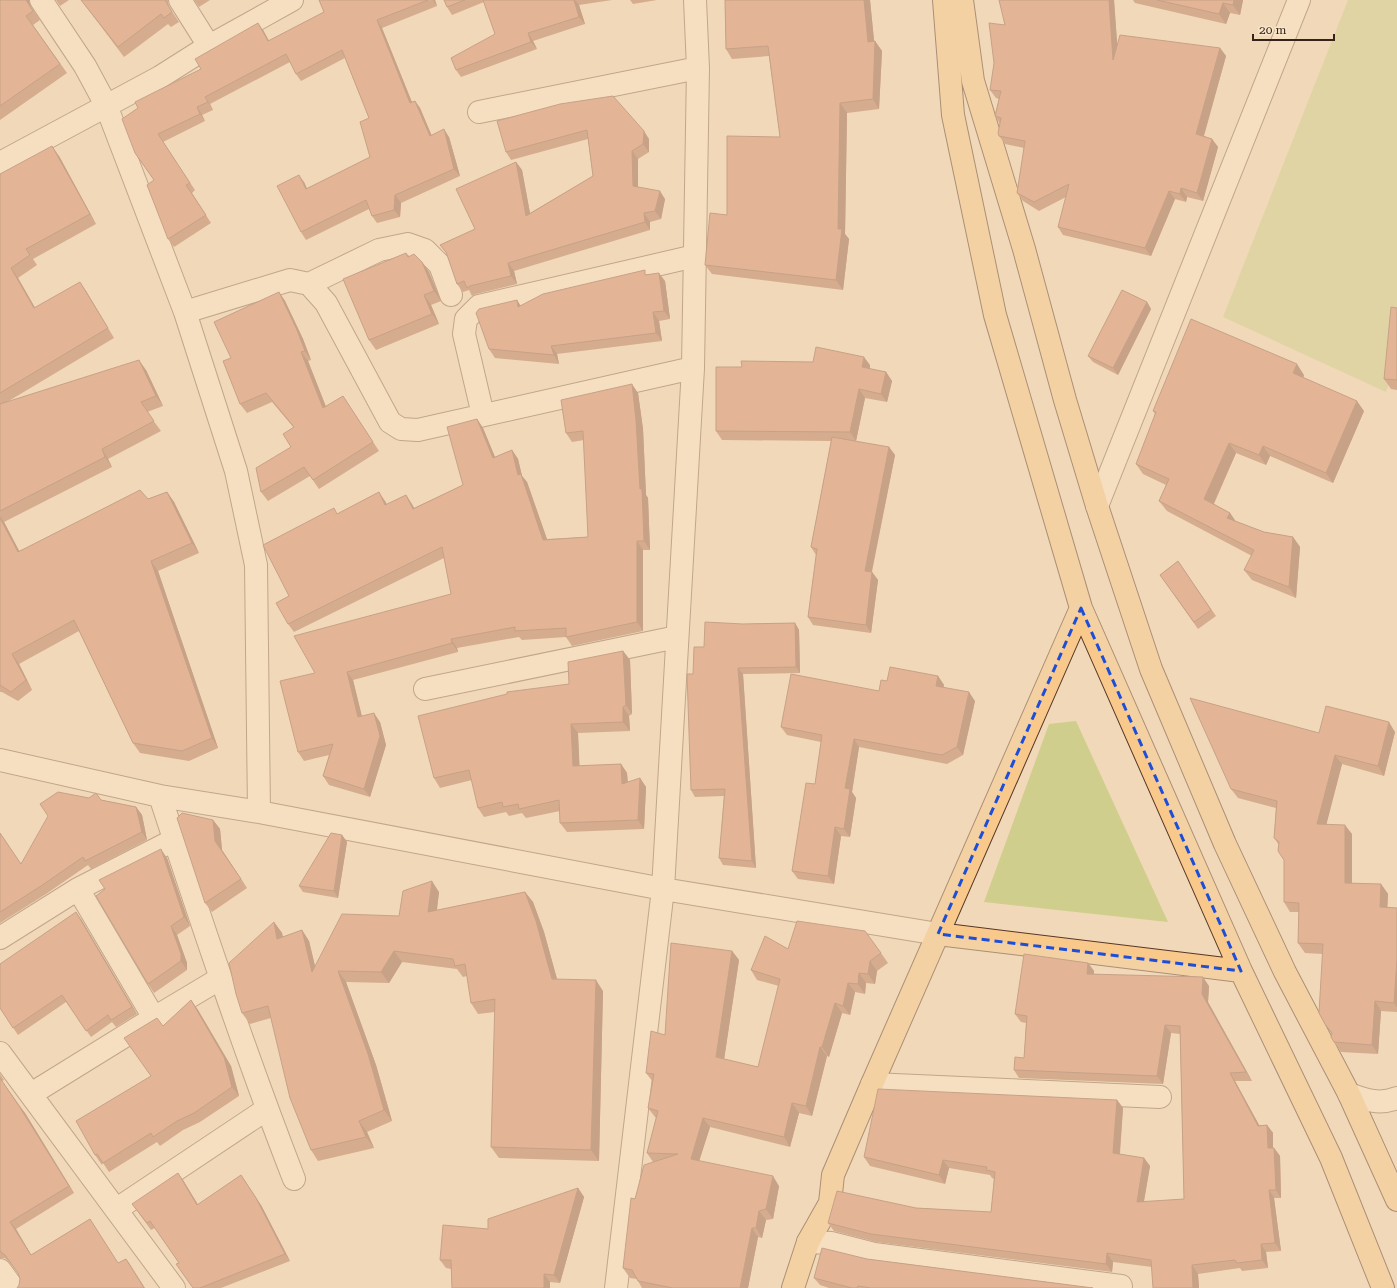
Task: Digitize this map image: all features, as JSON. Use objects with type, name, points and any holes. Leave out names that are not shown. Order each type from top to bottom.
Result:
[{"type":"main road","points":[[944,0],[953,115],[995,315],[1081,608],[1241,971],[1331,1158],[1383,1288]]},
{"type":"main road","points":[[962,0],[973,82],[1024,249],[1065,400],[1097,506],[1151,669],[1216,822],[1285,972],[1349,1094],[1397,1200]]},
{"type":"main road","points":[[793,1288],[808,1242],[830,1203],[833,1175],[1081,608]]},
{"type":"main road","points":[[938,934],[1241,971]]},
{"type":"street","points":[[41,0],[85,66],[106,105],[185,312],[236,471],[256,565],[259,812]]},
{"type":"street","points":[[180,0],[209,46]]},
{"type":"street","points":[[0,163],[160,77],[209,46],[292,0]]},
{"type":"street","points":[[616,1288],[663,889],[693,368],[698,68],[695,0]]},
{"type":"street","points":[[1097,506],[1299,0]]},
{"type":"street","points":[[479,112],[698,68]]},
{"type":"street","points":[[309,284],[379,250],[408,244],[425,250],[440,265],[452,295]]},
{"type":"street","points":[[483,415],[464,334],[466,318],[479,306],[695,256]]},
{"type":"street","points":[[185,312],[290,280],[309,284],[326,303],[390,422],[401,429],[418,430],[693,368]]},
{"type":"street","points":[[425,689],[677,637]]},
{"type":"street","points":[[0,760],[160,796],[259,812],[663,889],[938,934]]},
{"type":"street","points":[[160,796],[221,978],[267,1109],[294,1179]]},
{"type":"street","points":[[0,938],[78,889],[174,840]]},
{"type":"street","points":[[78,889],[154,1018]]},
{"type":"street","points":[[31,1094],[221,978]]},
{"type":"street","points":[[0,1053],[117,1209],[174,1288]]},
{"type":"street","points":[[872,1084],[1160,1097]]},
{"type":"street","points":[[1349,1094],[1369,1101],[1389,1101],[1397,1098]]},
{"type":"street","points":[[117,1209],[267,1109]]},
{"type":"street","points":[[808,1242],[831,1243],[874,1254],[1121,1286]]},
{"type":"street","points":[[0,1270],[12,1288]]},
{"type":"highlighted area","points":[[1081,608],[1241,971],[938,934]]},
{"type":"shaded area","points":[[1348,0],[1397,0],[1397,361],[1386,392],[1223,317]]},
{"type":"shaded area","points":[[1076,721],[1168,922],[984,902],[1049,724]]},
{"type":"building","points":[[0,0],[26,0],[33,11],[26,16],[60,64],[0,106]]},
{"type":"building","points":[[81,0],[165,0],[172,12],[164,18],[161,14],[118,47]]},
{"type":"building","points":[[319,0],[428,0],[377,20],[410,103],[415,101],[430,136],[444,129],[454,169],[395,195],[394,210],[372,216],[366,200],[301,232],[277,186],[299,175],[306,189],[370,157],[360,122],[369,118],[342,50],[296,74],[286,54],[205,97],[208,102],[197,107],[200,114],[158,134],[190,183],[186,185],[206,215],[168,239],[147,185],[154,180],[135,153],[122,119],[138,108],[135,102],[201,69],[195,59],[258,23],[268,41],[324,12]]},
{"type":"building","points":[[444,0],[465,0],[447,7]]},
{"type":"building","points":[[483,0],[574,0],[579,17],[528,33],[531,42],[456,70],[451,58],[495,34]]},
{"type":"building","points":[[725,0],[864,0],[868,42],[875,41],[873,99],[840,103],[838,229],[842,229],[836,280],[705,265],[710,213],[727,215],[727,136],[780,137],[768,46],[726,49]]},
{"type":"building","points":[[999,0],[1109,0],[1113,60],[1120,35],[1220,48],[1196,134],[1212,139],[1197,193],[1181,188],[1180,194],[1169,191],[1145,248],[1058,227],[1069,184],[1034,202],[1017,193],[1025,141],[999,136],[998,133],[1001,118],[995,116],[1001,91],[990,90],[994,63],[989,23],[1005,25]]},
{"type":"building","points":[[1157,0],[1234,0],[1233,5],[1223,3],[1219,14]]},
{"type":"building","points":[[613,96],[644,131],[643,144],[632,151],[633,186],[660,191],[655,211],[644,213],[645,222],[508,263],[511,276],[467,288],[464,281],[457,284],[446,252],[440,245],[475,229],[456,189],[516,162],[526,216],[593,176],[587,130],[506,152],[497,121],[560,104]]},
{"type":"building","points":[[52,146],[90,214],[26,249],[30,255],[11,268],[34,308],[80,282],[108,328],[0,393],[0,174]]},
{"type":"building","points":[[406,253],[408,257],[414,254],[422,262],[434,291],[424,295],[432,314],[369,340],[343,279]]},
{"type":"building","points":[[645,270],[645,275],[659,273],[664,311],[653,312],[656,333],[551,346],[554,355],[489,349],[476,313],[479,309],[517,300],[518,307],[543,294]]},
{"type":"building","points":[[1122,290],[1147,302],[1113,368],[1088,356]]},
{"type":"building","points":[[279,292],[305,351],[301,352],[323,408],[343,396],[373,442],[313,480],[304,467],[261,492],[256,468],[291,447],[283,434],[294,427],[266,393],[240,404],[223,361],[231,358],[214,322]]},
{"type":"building","points":[[1391,307],[1397,308],[1397,380],[1384,379]]},
{"type":"building","points":[[1191,319],[1297,364],[1293,373],[1357,401],[1326,473],[1263,446],[1259,455],[1229,443],[1204,499],[1230,513],[1227,518],[1264,532],[1293,537],[1289,587],[1244,570],[1254,550],[1159,501],[1169,479],[1136,464],[1156,412],[1153,411]]},
{"type":"building","points":[[816,347],[864,357],[862,367],[886,372],[881,394],[859,389],[850,432],[716,431],[716,367],[742,367],[741,361],[813,362]]},
{"type":"building","points":[[139,360],[156,396],[141,402],[154,421],[102,449],[105,457],[0,511],[0,404]]},
{"type":"building","points":[[632,384],[636,420],[640,489],[642,489],[644,541],[637,541],[637,622],[566,637],[566,628],[515,631],[515,627],[451,639],[452,643],[347,672],[358,717],[374,713],[380,736],[364,789],[323,776],[333,744],[298,752],[280,681],[315,673],[294,636],[451,594],[442,547],[288,624],[276,603],[289,596],[263,545],[334,508],[337,514],[379,492],[385,505],[406,495],[413,509],[463,485],[447,427],[477,419],[493,458],[512,450],[518,475],[521,474],[543,540],[588,537],[583,431],[566,433],[561,400]]},
{"type":"building","points":[[832,437],[889,447],[865,571],[872,572],[866,625],[808,617],[817,549],[811,547]]},
{"type":"building","points":[[140,490],[148,499],[167,492],[192,543],[151,561],[212,738],[182,751],[133,743],[74,620],[12,654],[26,680],[11,692],[0,685],[0,518],[18,552]]},
{"type":"building","points":[[1178,561],[1211,610],[1194,622],[1160,575]]},
{"type":"building","points":[[705,622],[743,624],[795,623],[796,667],[738,668],[752,861],[719,858],[725,789],[691,790],[687,674],[693,674],[694,647],[704,647]]},
{"type":"building","points":[[623,651],[626,705],[623,707],[623,722],[571,724],[573,766],[621,764],[622,784],[640,778],[638,820],[560,823],[559,800],[519,809],[518,804],[503,807],[502,802],[478,808],[469,770],[434,778],[418,716],[507,694],[507,692],[569,684],[568,662]]},
{"type":"building","points":[[890,667],[938,676],[936,686],[969,692],[957,747],[942,755],[854,739],[845,788],[850,789],[844,829],[835,827],[828,876],[792,871],[806,783],[815,784],[822,735],[781,727],[791,674],[879,691],[881,680],[887,681]]},
{"type":"building","points":[[1190,698],[1319,733],[1326,706],[1389,722],[1378,766],[1335,755],[1317,824],[1345,825],[1345,883],[1381,884],[1380,907],[1397,908],[1397,959],[1394,1003],[1375,1001],[1372,1045],[1334,1042],[1331,1037],[1332,1033],[1319,1013],[1323,944],[1298,943],[1299,903],[1284,902],[1284,860],[1278,851],[1279,842],[1274,838],[1277,801],[1231,789]]},
{"type":"building","points":[[58,792],[89,798],[96,793],[101,800],[136,807],[142,832],[85,861],[83,857],[0,912],[0,833],[21,864],[48,816],[40,804]]},
{"type":"building","points":[[182,813],[213,820],[215,841],[241,879],[205,903],[177,818]]},
{"type":"building","points":[[331,833],[342,835],[334,891],[299,886]]},
{"type":"building","points":[[161,849],[184,917],[171,926],[181,954],[181,961],[148,984],[96,896],[105,889],[99,880]]},
{"type":"building","points":[[432,881],[428,912],[525,892],[536,921],[552,979],[596,980],[591,1150],[491,1147],[495,999],[471,1003],[465,964],[455,966],[453,959],[394,951],[381,972],[338,971],[368,1054],[384,1110],[359,1121],[366,1137],[311,1150],[290,1098],[268,1006],[242,1013],[229,963],[274,922],[277,939],[302,930],[312,972],[342,914],[399,916],[403,891]]},
{"type":"building","points":[[76,912],[132,1007],[111,1020],[108,1015],[86,1031],[62,995],[13,1028],[0,1008],[0,964]]},
{"type":"building","points":[[797,921],[865,931],[881,953],[870,961],[868,974],[859,973],[858,984],[848,983],[843,1006],[835,1003],[822,1047],[820,1047],[806,1106],[792,1103],[784,1137],[703,1118],[691,1159],[773,1176],[766,1209],[759,1211],[756,1228],[752,1228],[740,1288],[673,1288],[638,1281],[632,1270],[623,1268],[631,1198],[635,1199],[644,1165],[678,1154],[647,1153],[658,1111],[648,1108],[654,1074],[646,1073],[651,1031],[665,1035],[671,943],[732,951],[716,1057],[758,1067],[780,979],[751,970],[765,936],[788,949]]},
{"type":"building","points":[[1024,954],[1088,963],[1087,974],[1203,977],[1202,994],[1246,1072],[1230,1073],[1258,1126],[1267,1125],[1268,1148],[1274,1148],[1276,1190],[1269,1190],[1275,1243],[1261,1244],[1262,1260],[1237,1263],[1235,1260],[1192,1265],[1193,1288],[1153,1288],[1151,1260],[1107,1253],[1106,1264],[871,1234],[828,1223],[837,1191],[916,1208],[991,1212],[995,1172],[986,1170],[987,1167],[943,1160],[939,1175],[864,1157],[878,1089],[1117,1100],[1113,1153],[1144,1158],[1137,1202],[1184,1199],[1180,1026],[1165,1025],[1157,1076],[1014,1070],[1015,1057],[1024,1058],[1027,1016],[1015,1014]]},
{"type":"building","points":[[191,1000],[224,1057],[232,1087],[194,1113],[177,1121],[153,1137],[151,1133],[103,1163],[97,1154],[95,1155],[76,1121],[151,1076],[124,1038],[157,1018],[163,1026]]},
{"type":"building","points":[[0,1078],[69,1186],[10,1222],[31,1255],[90,1219],[118,1263],[126,1259],[144,1288],[17,1288],[20,1279],[18,1273],[5,1255],[0,1251]]},
{"type":"building","points":[[178,1173],[197,1205],[241,1175],[256,1198],[285,1254],[200,1288],[193,1288],[176,1264],[179,1263],[150,1221],[147,1223],[132,1204]]},
{"type":"building","points":[[578,1188],[554,1275],[544,1274],[544,1288],[452,1288],[451,1260],[440,1260],[443,1225],[488,1229],[488,1219]]},
{"type":"building","points":[[822,1248],[867,1259],[1093,1288],[871,1288],[858,1286],[857,1288],[852,1288],[814,1278]]}]
